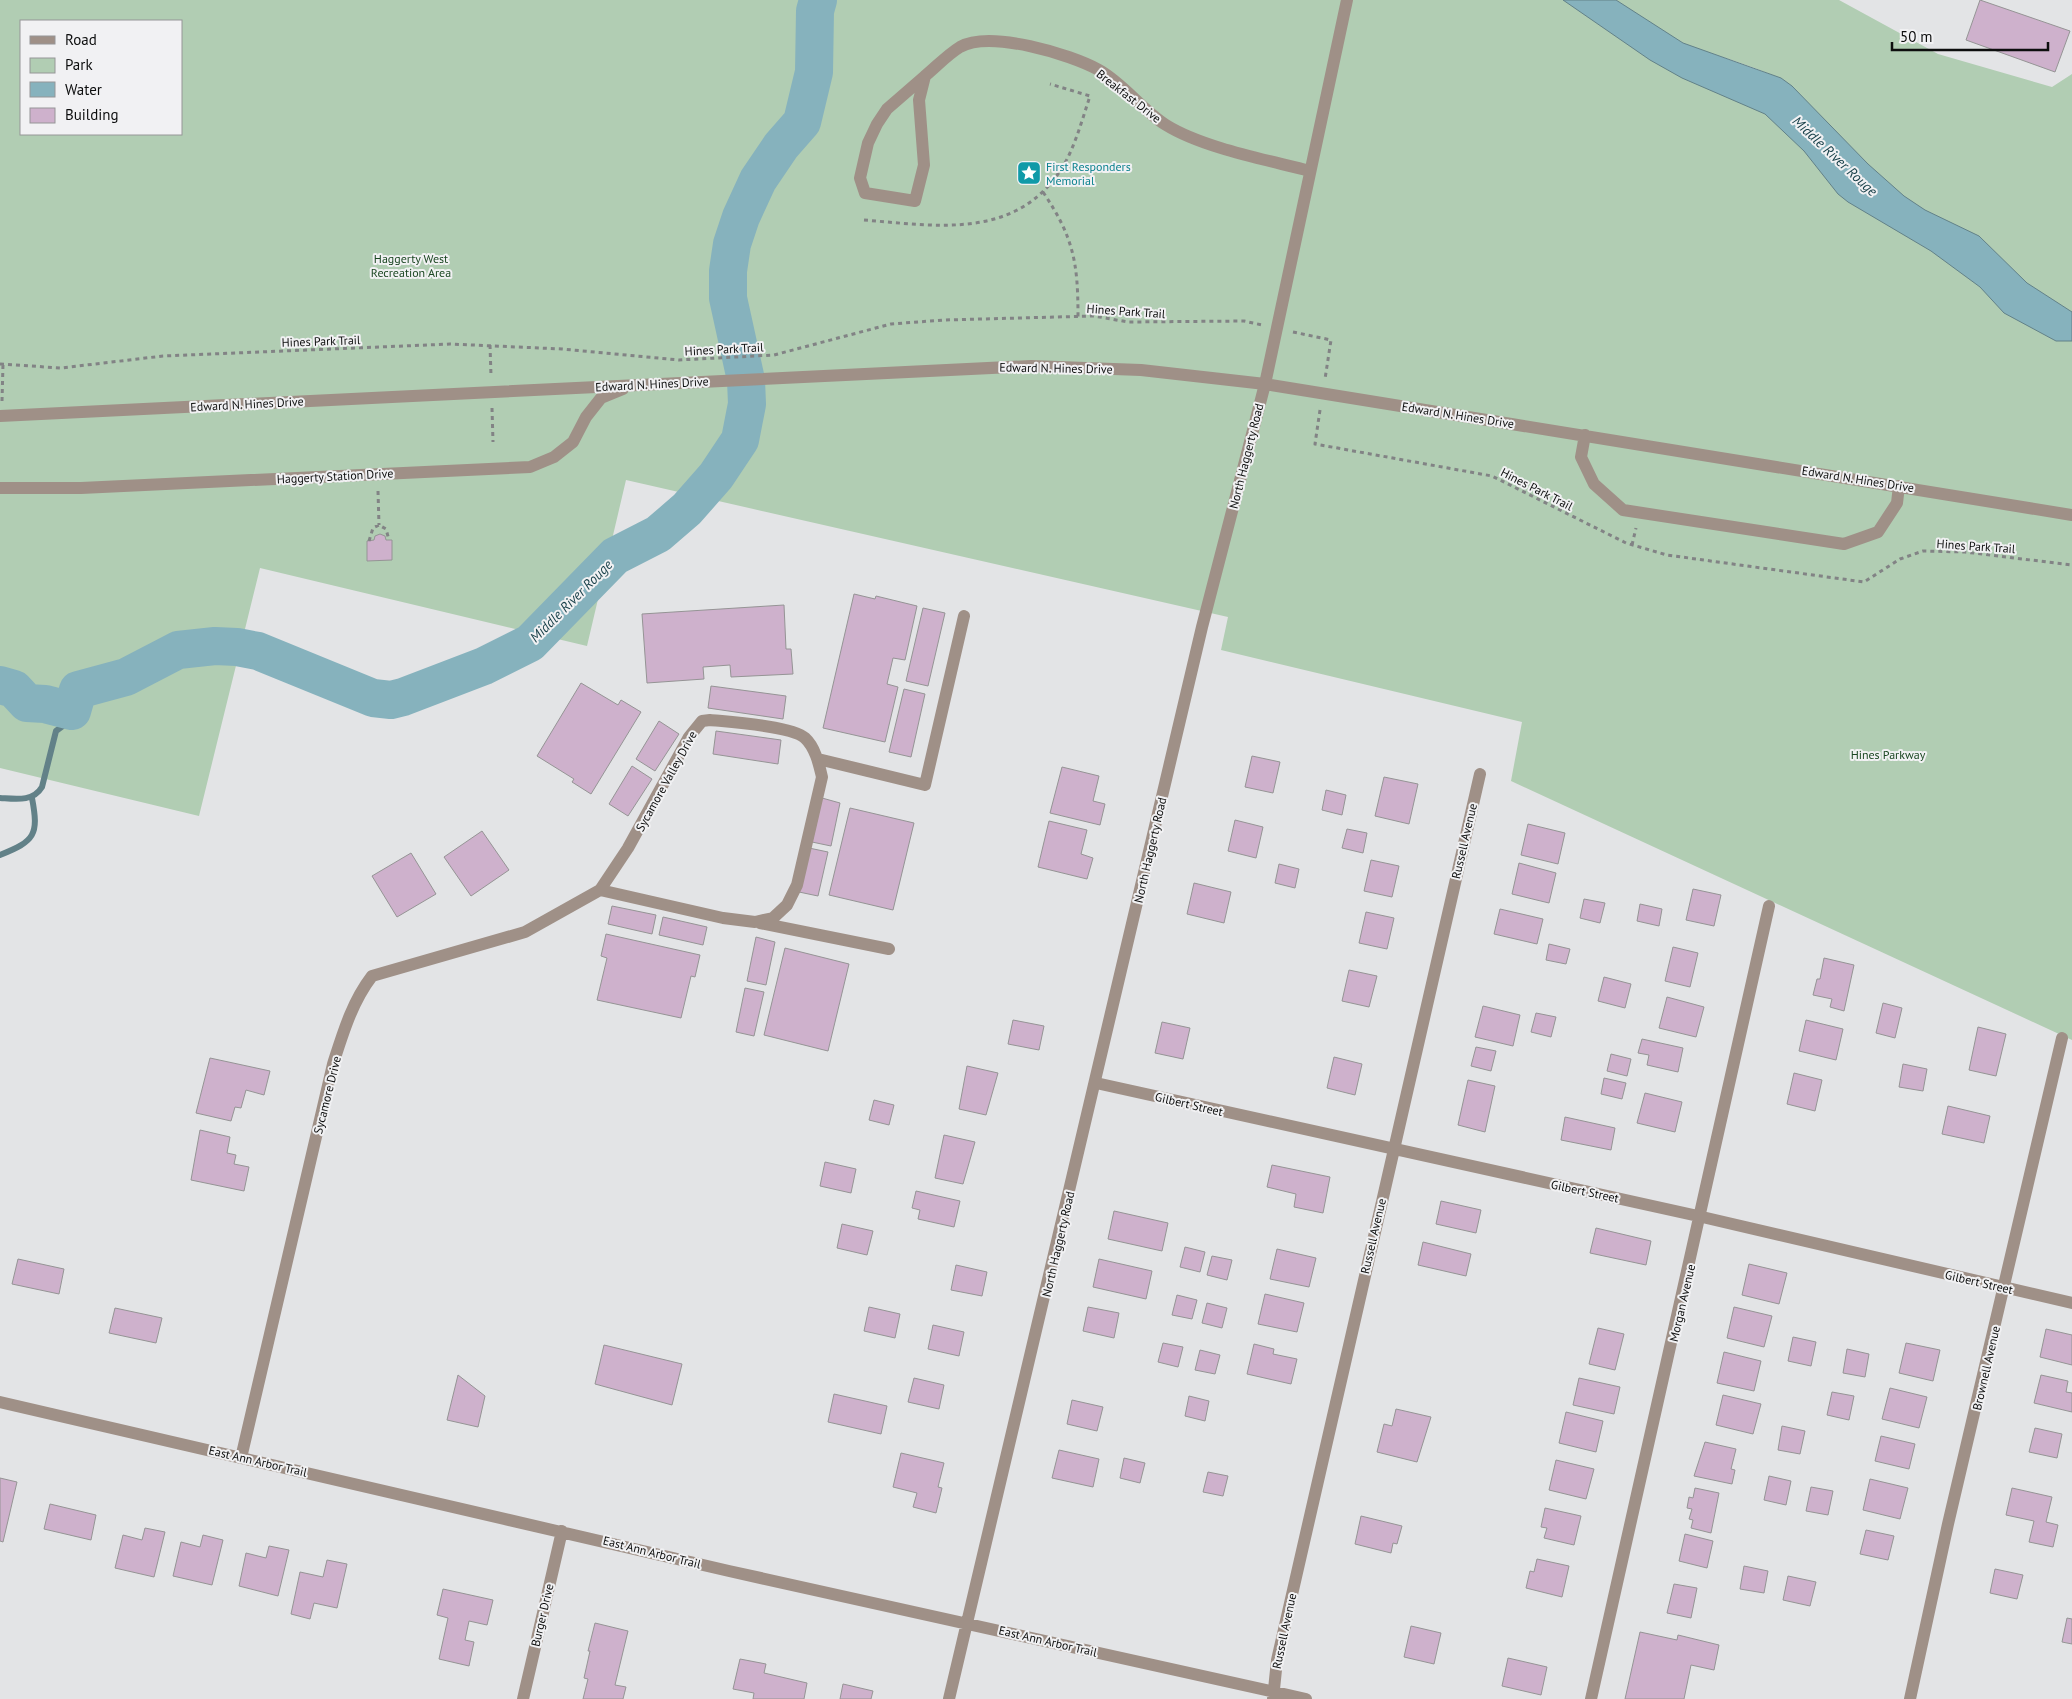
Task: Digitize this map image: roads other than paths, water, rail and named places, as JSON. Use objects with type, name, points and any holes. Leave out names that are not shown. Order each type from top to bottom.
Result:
[{"type":"street","name":"North Haggerty Road","points":[[949,1699],[1096,1083],[1202,627],[1265,384],[1347,0]]},
{"type":"street","name":"Breakfast Drive","points":[[925,76],[919,100],[924,164],[915,201],[865,194],[860,178],[868,143],[887,109],[925,76],[961,46],[985,42],[1010,42],[1033,46],[1099,70],[1166,126],[1213,146],[1310,171]]},
{"type":"street","name":"Edward N. Hines Drive","points":[[0,416],[1031,366],[1141,370],[1265,384],[2072,515]]},
{"type":"street","name":"Haggerty Station Drive","points":[[0,488],[81,488],[530,467],[554,457],[574,442],[586,416],[601,398],[635,385]]},
{"type":"street","points":[[1585,435],[1581,457],[1594,484],[1623,510],[1844,544],[1878,532],[1897,503],[1900,486]]},
{"type":"street","points":[[818,759],[925,785],[964,616]]},
{"type":"street","name":"Sycamore Valley Drive","points":[[710,720],[791,731],[805,738],[818,759],[822,777],[797,885],[787,905],[773,918],[755,922],[723,918],[600,890],[628,848],[689,737],[702,721],[710,720]]},
{"type":"street","name":"Russell Avenue","points":[[1273,1695],[1277,1660],[1480,774]]},
{"type":"street","name":"Sycamore Drive","points":[[242,1458],[333,1064],[344,1028],[360,991],[372,976],[525,932],[600,890]]},
{"type":"street","name":"Morgan Avenue","points":[[1591,1699],[1696,1239],[1698,1216],[1770,906]]},
{"type":"street","points":[[755,922],[889,949]]},
{"type":"street","name":"Brownell Avenue","points":[[1910,1699],[1948,1524],[2005,1288],[2062,1038]]},
{"type":"street","name":"Gilbert Street","points":[[1096,1083],[1698,1216],[2072,1303]]},
{"type":"street","name":"East Ann Arbor Trail","points":[[0,1402],[729,1571],[968,1623],[1273,1695],[1306,1699]]},
{"type":"street","name":"Burger Drive","points":[[523,1699],[562,1531]]},
{"type":"water","points":[[1563,0],[1616,0],[1683,43],[1781,78],[1792,86],[1868,164],[1904,196],[1925,210],[1979,236],[2027,283],[2072,312],[2072,341],[2056,341],[2004,313],[1980,287],[1931,251],[1848,202],[1838,194],[1804,151],[1765,114],[1682,78],[1650,60]]},
{"type":"waterway","name":"Middle River Rouge","points":[[0,685],[14,689],[27,703],[45,704],[72,711],[78,690],[126,677],[178,650],[215,646],[237,647],[258,651],[373,698],[391,700],[484,666],[530,643],[615,556],[658,534],[687,509],[716,476],[740,440],[747,404],[746,380],[728,298],[728,271],[732,244],[741,217],[758,180],[781,146],[802,122],[814,72],[815,11],[818,0]]},
{"type":"waterway","points":[[0,798],[24,799],[38,792],[42,787],[56,731],[68,722],[72,711]]},
{"type":"waterway","points":[[0,855],[21,845],[32,835],[35,821],[32,798]]},
{"type":"place","name":"First Responders Memorial","points":[[1029,173]]},
{"type":"park label","name":"Haggerty West Recreation Area","points":[[411,265]]},
{"type":"park label","name":"Hines Parkway","points":[[1888,754]]}]
